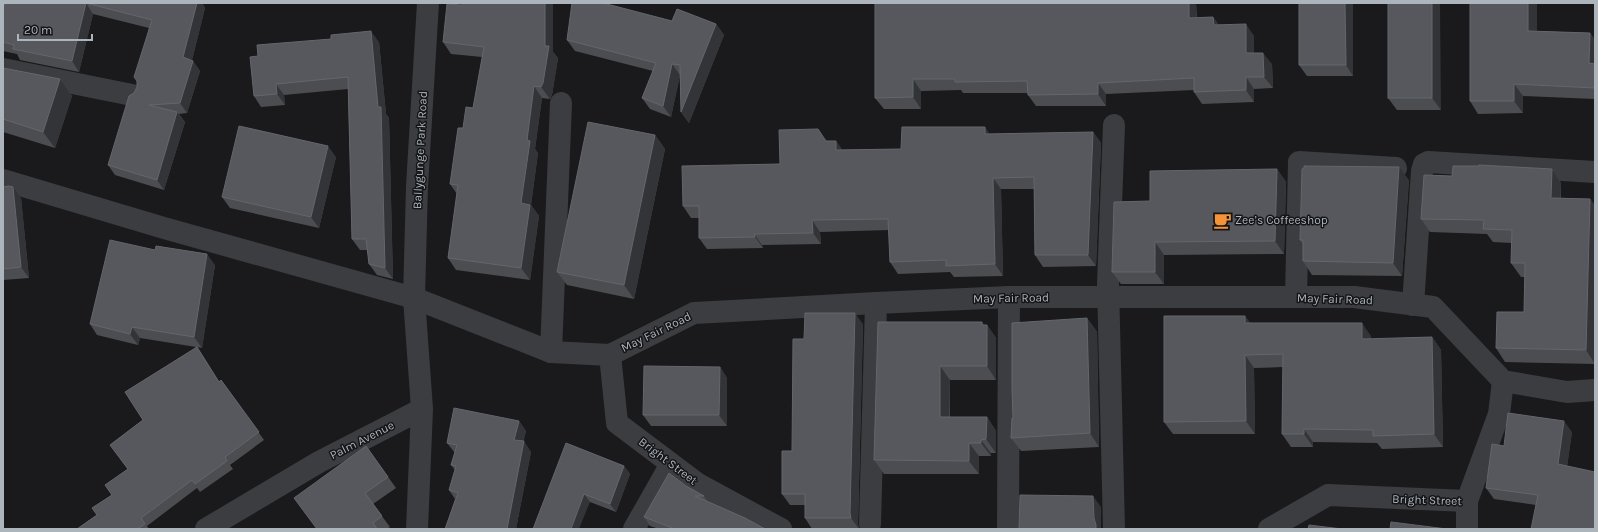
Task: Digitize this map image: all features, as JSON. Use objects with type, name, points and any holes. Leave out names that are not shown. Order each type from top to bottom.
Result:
[{"type":"street","name":"Ballygunge Park Road","points":[[414,298],[417,186],[428,3]]},
{"type":"street","points":[[3,69],[132,95]]},
{"type":"street","points":[[551,352],[561,103]]},
{"type":"street","points":[[1114,125],[1108,297],[1114,529]]},
{"type":"street","points":[[1296,297],[1299,162],[1396,168]]},
{"type":"street","points":[[1413,305],[1422,167],[1424,164],[1428,162],[1595,172]]},
{"type":"street","name":"May Fair Road","points":[[3,180],[164,228],[414,298],[551,352],[610,355],[694,313],[1009,297],[1354,297],[1433,307],[1503,381]]},
{"type":"street","points":[[1008,529],[1009,297]]},
{"type":"street","points":[[414,298],[422,409],[417,529]]},
{"type":"street","points":[[870,524],[876,303]]},
{"type":"street","name":"Bright Street","points":[[610,355],[617,423],[698,484],[781,529]]},
{"type":"street","points":[[1503,381],[1567,392],[1595,390]]},
{"type":"street","name":"Bright Street","points":[[1269,529],[1328,496],[1467,501],[1499,414],[1503,381]]},
{"type":"street","name":"Palm Avenue","points":[[206,529],[319,462],[422,409]]},
{"type":"street","points":[[634,529],[671,464]]},
{"type":"street","points":[[1467,501],[1467,529]]},
{"type":"building","points":[[5,3],[86,3],[72,61],[13,49],[14,45],[3,42],[3,9]]},
{"type":"building","points":[[86,3],[197,3],[183,57],[193,61],[180,103],[149,105],[177,112],[157,180],[108,165],[129,96],[134,93],[137,87],[137,81],[134,77],[152,20]]},
{"type":"building","points":[[463,3],[545,3],[545,46],[549,46],[543,83],[541,87],[534,86],[527,140],[530,141],[521,203],[530,205],[521,268],[448,258],[458,185],[450,184],[458,128],[463,128],[466,107],[473,108],[484,47],[443,42],[447,4],[462,5]]},
{"type":"building","points":[[572,3],[603,3],[672,21],[677,9],[716,24],[681,112],[680,65],[672,64],[663,106],[642,98],[656,63],[567,40]]},
{"type":"building","points":[[875,3],[1189,3],[1189,18],[1213,17],[1214,25],[1246,24],[1246,53],[1263,53],[1264,77],[1246,77],[1246,90],[1194,92],[1194,78],[1098,83],[1098,94],[1028,95],[1027,81],[955,82],[955,79],[913,79],[913,97],[875,98]]},
{"type":"building","points":[[1299,3],[1345,3],[1346,65],[1299,65]]},
{"type":"building","points":[[1388,3],[1432,3],[1432,98],[1388,98]]},
{"type":"building","points":[[1470,3],[1528,3],[1528,31],[1590,33],[1589,63],[1595,64],[1595,88],[1514,84],[1514,101],[1470,101]]},
{"type":"building","points":[[371,31],[378,107],[381,107],[385,268],[369,264],[366,239],[352,239],[348,77],[276,84],[277,94],[254,96],[250,57],[258,56],[257,45],[331,39],[331,35]]},
{"type":"building","points":[[3,68],[60,79],[43,132],[3,119]]},
{"type":"building","points":[[588,122],[655,135],[624,285],[557,272]]},
{"type":"building","points":[[239,126],[328,146],[311,217],[222,197]]},
{"type":"building","points":[[902,127],[985,127],[985,134],[1093,132],[1088,255],[1035,255],[1034,177],[993,178],[995,264],[946,266],[946,260],[890,262],[888,219],[812,220],[813,233],[754,234],[755,237],[699,238],[699,206],[683,206],[682,166],[780,164],[779,130],[818,129],[826,141],[836,141],[836,150],[901,149]]},
{"type":"building","points":[[1479,165],[1552,169],[1551,198],[1590,199],[1586,350],[1496,348],[1497,312],[1524,312],[1525,263],[1511,263],[1512,230],[1483,229],[1484,220],[1421,219],[1424,175],[1452,176],[1453,166]]},
{"type":"building","points":[[1304,166],[1399,167],[1393,263],[1303,261],[1303,240],[1300,240],[1302,169]]},
{"type":"building","points":[[1277,169],[1275,241],[1155,242],[1155,272],[1112,272],[1114,202],[1150,201],[1150,171]]},
{"type":"building","points":[[3,187],[13,187],[21,267],[3,269]]},
{"type":"building","points":[[110,240],[155,250],[156,246],[207,254],[194,337],[132,327],[130,334],[90,324]]},
{"type":"building","points":[[805,313],[855,313],[851,518],[805,518],[805,494],[782,494],[782,451],[792,451],[793,339],[804,339]]},
{"type":"building","points":[[1164,316],[1245,316],[1245,323],[1362,323],[1362,339],[1432,337],[1434,434],[1373,436],[1373,430],[1304,429],[1304,434],[1282,434],[1283,354],[1245,355],[1246,421],[1164,422]]},
{"type":"building","points":[[1087,318],[1090,433],[1011,438],[1013,418],[1012,323]]},
{"type":"building","points":[[878,322],[982,322],[982,325],[987,325],[987,366],[940,366],[940,417],[987,417],[986,439],[981,440],[981,443],[969,443],[969,461],[874,460]]},
{"type":"building","points":[[197,347],[219,382],[221,380],[259,432],[225,457],[227,461],[195,484],[192,480],[141,518],[145,524],[137,529],[77,529],[97,515],[92,508],[112,495],[105,485],[128,469],[110,445],[143,420],[125,392]]},
{"type":"building","points":[[644,366],[720,367],[719,415],[643,415]]},
{"type":"building","points":[[454,408],[519,421],[514,440],[524,441],[507,529],[445,529],[458,493],[449,490],[456,466],[451,465],[457,445],[447,443]]},
{"type":"building","points":[[1508,413],[1564,421],[1558,464],[1595,472],[1595,529],[1531,529],[1538,495],[1486,488],[1492,444],[1504,446]]},
{"type":"building","points":[[566,443],[624,466],[610,504],[584,494],[571,529],[533,529]]},
{"type":"building","points":[[366,446],[388,477],[365,493],[382,516],[373,523],[377,529],[317,529],[294,498]]},
{"type":"building","points":[[669,473],[686,486],[704,496],[695,496],[745,518],[765,529],[675,529],[644,517]]},
{"type":"building","points":[[1020,495],[1093,496],[1096,529],[1019,529]]},
{"type":"building","points":[[1391,522],[1447,529],[1390,529]]},
{"type":"building","points":[[1309,525],[1342,529],[1308,529]]},
{"type":"place","name":"Zee’s Coffeeshop","points":[[1222,220]]}]
